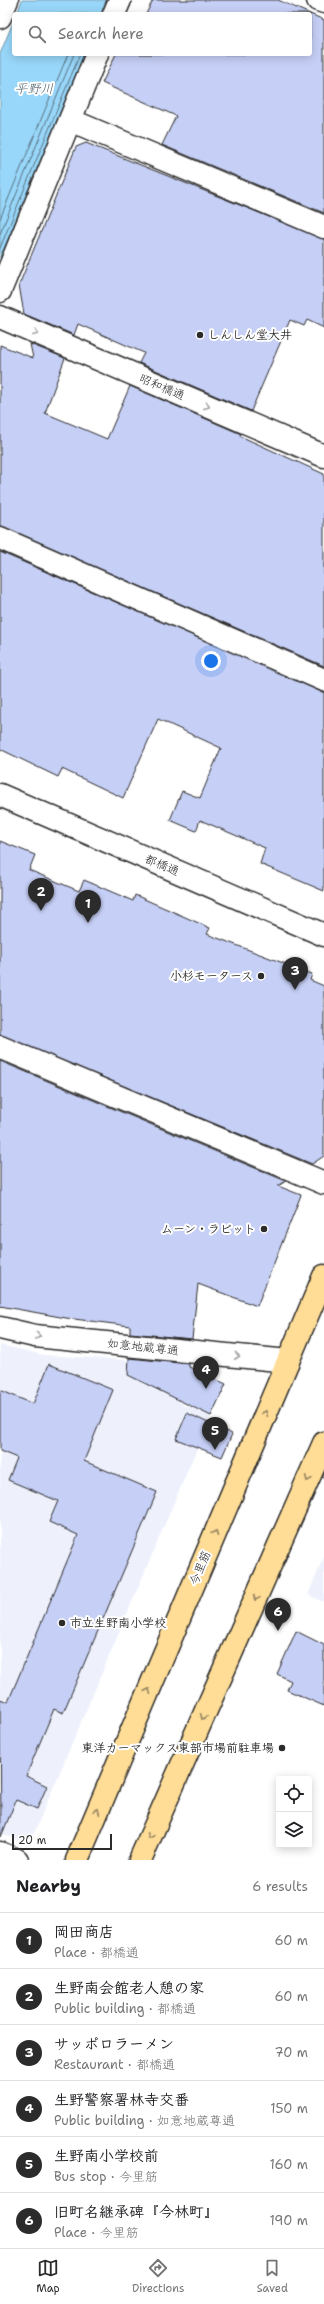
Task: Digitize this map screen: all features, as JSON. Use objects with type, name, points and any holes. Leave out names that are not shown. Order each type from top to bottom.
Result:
[{"type":"main road","name":"今里筋","points":[[77,1860],[324,1276]]},
{"type":"main road","points":[[140,1860],[324,1443]]},
{"type":"street","points":[[0,17],[7,0]]},
{"type":"street","points":[[115,12],[120,0]]},
{"type":"street","points":[[318,0],[324,2]]},
{"type":"street","points":[[0,291],[96,56]]},
{"type":"street","points":[[70,120],[324,227]]},
{"type":"street","name":"昭和橋通","points":[[0,317],[324,456]]},
{"type":"street","points":[[0,538],[324,680]]},
{"type":"street","name":"都橋通","points":[[0,795],[324,935]]},
{"type":"street","points":[[0,1047],[324,1183]]},
{"type":"street","name":"如意地蔵尊通","points":[[0,1328],[35,1336],[288,1361]]},
{"type":"street","points":[[0,1853],[17,1860]]},
{"type":"shaded area","name":"市立生野南小学校","points":[[0,1345],[44,1355],[191,1364],[182,1405],[212,1413],[29,1845],[0,1833]]},
{"type":"shaded area","points":[[324,1556],[324,1602],[308,1595]]},
{"type":"water","points":[[22,0],[106,0],[102,12],[18,12]]},
{"type":"water","name":"平野川","points":[[12,25],[12,56],[83,56],[0,258],[0,54]]},
{"type":"building","points":[[153,0],[278,0],[306,12],[147,12]]},
{"type":"building","points":[[312,15],[324,20],[324,213],[162,145],[176,116],[102,83],[115,56],[312,56]]},
{"type":"building","points":[[86,143],[324,239],[324,328],[307,320],[304,326],[290,320],[251,411],[139,363],[144,353],[78,324],[74,335],[24,314],[19,285],[76,147]]},
{"type":"building","points":[[30,344],[65,358],[45,413],[107,439],[130,386],[241,434],[240,436],[324,474],[324,666],[0,526],[0,345],[33,358]]},
{"type":"building","points":[[0,552],[324,692],[324,891],[260,864],[265,848],[200,820],[196,831],[170,820],[182,791],[200,798],[221,748],[158,719],[123,798],[62,769],[58,777],[0,749]]},
{"type":"building","points":[[0,841],[35,855],[29,870],[79,891],[84,880],[133,901],[135,895],[210,928],[207,934],[312,974],[310,980],[324,986],[324,1156],[312,1164],[0,1035]]},
{"type":"building","points":[[0,1061],[286,1181],[278,1186],[301,1195],[257,1306],[198,1284],[192,1339],[130,1333],[130,1326],[66,1318],[0,1306]]},
{"type":"building","points":[[129,1358],[189,1364],[189,1367],[226,1384],[211,1416],[128,1375]]},
{"type":"building","points":[[49,1364],[113,1390],[84,1461],[157,1492],[63,1713],[54,1709],[26,1776],[47,1786],[37,1809],[16,1800],[1,1837],[0,1699],[8,1702],[78,1535],[49,1522],[58,1501],[8,1480],[17,1458],[0,1451],[0,1390],[33,1404]]},
{"type":"building","points":[[187,1413],[232,1434],[222,1457],[176,1439]]},
{"type":"building","points":[[296,1631],[324,1645],[324,1706],[287,1690],[291,1681],[277,1674]]},
{"type":"place","name":"しんしん堂大井","points":[[200,335]]},
{"type":"place","name":"生野南会館老人憩の家","points":[[41,911]]},
{"type":"place","name":"岡田商店","points":[[88,923]]},
{"type":"place","name":"小杉モータース","points":[[261,976]]},
{"type":"place","name":"サッポロラーメン","points":[[295,990]]},
{"type":"place","name":"ムーン・ラビット","points":[[264,1229]]},
{"type":"place","name":"生野警察署林寺交番","points":[[206,1389]]},
{"type":"place","name":"生野南小学校前","points":[[215,1450]]},
{"type":"place","name":"市立生野南小学校","points":[[62,1623]]},
{"type":"place","name":"旧町名継承碑『今林町』","points":[[278,1631]]},
{"type":"place","name":"東洋カーマックス東部市場前駐車場","points":[[282,1748]]}]
